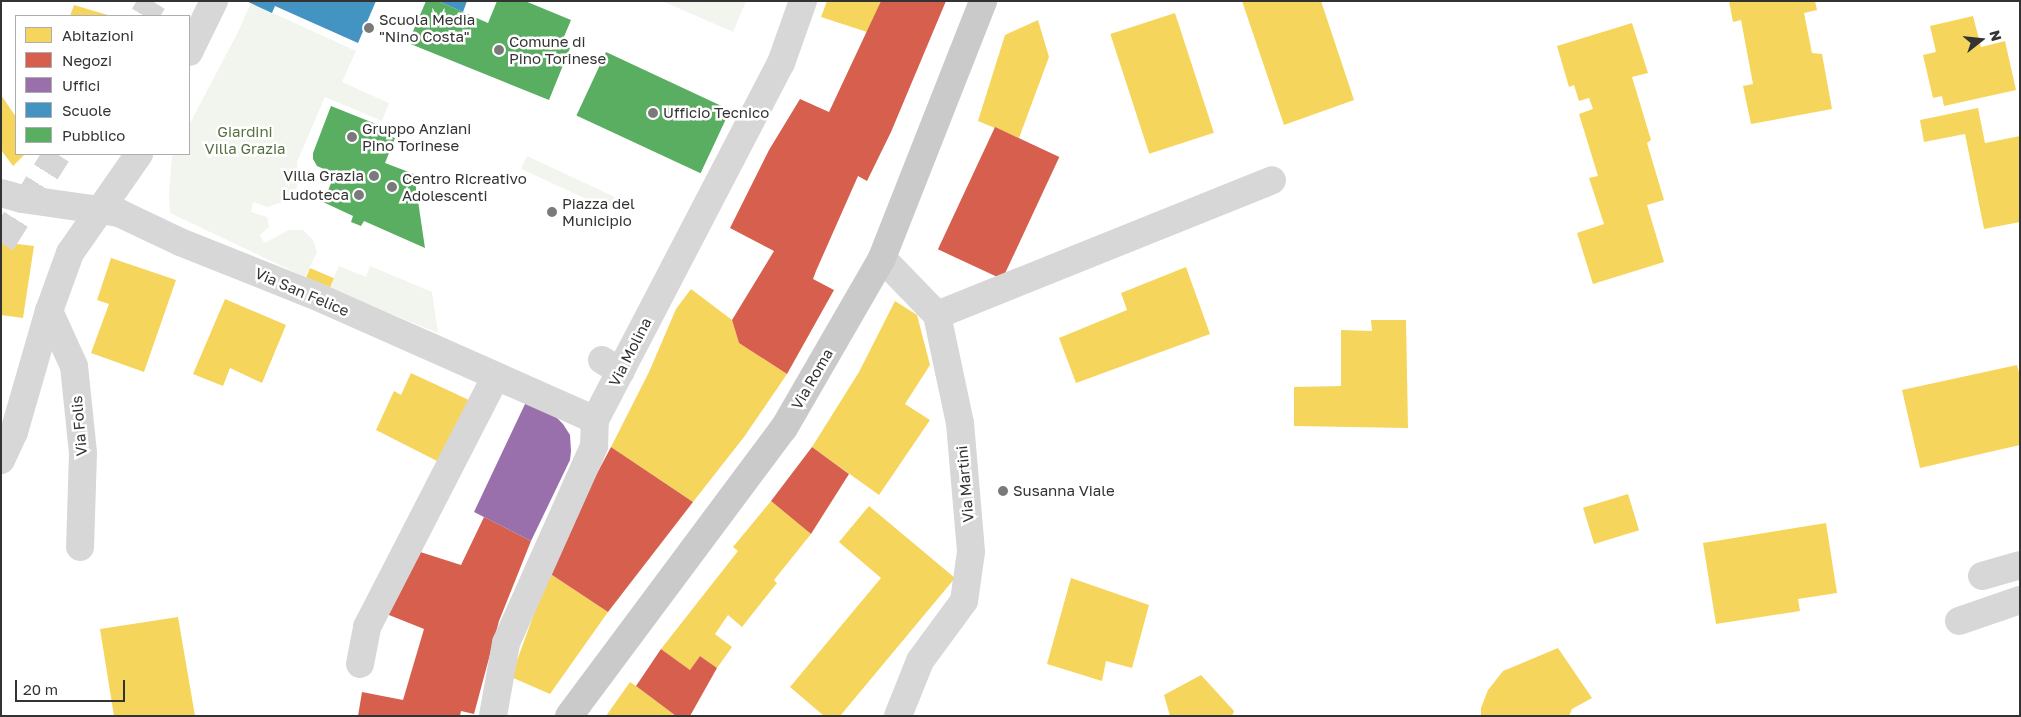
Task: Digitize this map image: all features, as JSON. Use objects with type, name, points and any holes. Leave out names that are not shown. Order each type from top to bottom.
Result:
[{"type":"main road","name":"Via Roma","points":[[569,716],[784,428],[882,258],[984,1]]},
{"type":"street","points":[[190,50],[214,1]]},
{"type":"street","name":"Via Molina","points":[[493,716],[506,643],[594,446],[595,420],[611,366],[632,348],[781,63],[803,1]]},
{"type":"street","points":[[1,460],[14,432],[49,311],[70,253],[100,212],[137,155]]},
{"type":"street","points":[[882,258],[937,315],[1272,180]]},
{"type":"street","name":"Via San Felice","points":[[1,193],[22,199],[100,212],[120,213],[180,242],[311,294],[595,420]]},
{"type":"street","name":"Via Folis","points":[[49,311],[74,366],[83,453],[80,547]]},
{"type":"street","name":"Via Martini","points":[[898,716],[920,661],[964,601],[971,552],[960,423],[937,315]]},
{"type":"street","points":[[360,664],[368,627],[496,376]]},
{"type":"street","points":[[1982,576],[2020,566]]},
{"type":"street","points":[[1959,620],[2020,600]]},
{"type":"green space","points":[[662,1],[746,1],[733,32]]},
{"type":"green space","name":"Giardini Villa Grazia","points":[[251,3],[356,51],[342,82],[389,103],[382,121],[325,97],[297,162],[297,187],[286,201],[267,207],[253,202],[251,212],[267,217],[269,227],[260,235],[264,243],[289,230],[303,230],[313,240],[317,252],[305,277],[170,213],[169,193],[172,156],[190,155],[190,123],[237,34]]},
{"type":"green space","points":[[527,156],[615,197],[609,210],[521,169]]},
{"type":"green space","points":[[339,266],[366,277],[370,266],[432,292],[438,333],[329,288]]},
{"type":"building: Abitazioni","points":[[827,1],[881,1],[867,32],[821,17]]},
{"type":"building: Abitazioni","points":[[1242,1],[1321,1],[1354,100],[1284,125]]},
{"type":"building: Abitazioni","points":[[1729,1],[1815,1],[1817,10],[1804,13],[1812,53],[1822,54],[1832,109],[1751,124],[1743,86],[1753,84],[1741,20],[1733,22]]},
{"type":"building: Abitazioni","points":[[74,5],[108,15],[70,15]]},
{"type":"building: Abitazioni","points":[[1175,13],[1214,133],[1149,154],[1110,34]]},
{"type":"building: Abitazioni","points":[[1973,16],[1981,47],[2005,41],[2016,90],[1944,106],[1942,96],[1933,98],[1923,55],[1936,52],[1930,26]]},
{"type":"building: Abitazioni","points":[[1038,20],[1049,57],[1019,138],[978,121],[1005,35]]},
{"type":"building: Abitazioni","points":[[1632,23],[1648,73],[1632,77],[1651,140],[1647,143],[1664,200],[1647,205],[1664,262],[1593,284],[1577,233],[1604,224],[1589,178],[1598,176],[1579,114],[1593,109],[1589,98],[1579,101],[1574,85],[1569,87],[1557,46]]},
{"type":"building: Abitazioni","points":[[1,95],[15,116],[15,155],[24,155],[13,166],[1,150]]},
{"type":"building: Abitazioni","points":[[1978,108],[1985,143],[2020,136],[2020,222],[1984,229],[1965,134],[1924,142],[1920,120]]},
{"type":"building: Abitazioni","points":[[1,242],[34,246],[23,318],[1,315]]},
{"type":"building: Abitazioni","points":[[111,258],[176,280],[144,372],[91,353],[109,304],[97,300]]},
{"type":"building: Abitazioni","points":[[1186,267],[1210,334],[1076,383],[1059,338],[1127,310],[1121,293]]},
{"type":"building: Abitazioni","points":[[310,268],[334,278],[330,287],[306,277]]},
{"type":"building: Abitazioni","points":[[691,289],[732,320],[739,343],[787,374],[744,437],[693,502],[611,447],[649,372],[676,309]]},
{"type":"building: Abitazioni","points":[[225,299],[286,325],[262,383],[230,368],[223,386],[193,374]]},
{"type":"building: Abitazioni","points":[[895,301],[917,315],[930,365],[905,404],[930,420],[879,495],[812,447],[859,372]]},
{"type":"building: Abitazioni","points":[[1371,320],[1406,320],[1408,428],[1294,426],[1294,387],[1341,386],[1341,330],[1372,331]]},
{"type":"building: Abitazioni","points":[[2017,365],[2020,376],[2020,445],[1920,468],[1902,390]]},
{"type":"building: Abitazioni","points":[[411,373],[469,400],[439,462],[376,430],[394,391],[401,395]]},
{"type":"building: Abitazioni","points":[[1628,494],[1639,530],[1594,544],[1583,508]]},
{"type":"building: Abitazioni","points":[[771,501],[811,534],[774,580],[777,583],[742,627],[728,615],[715,634],[732,647],[717,668],[700,656],[690,670],[661,649],[738,551],[733,547]]},
{"type":"building: Abitazioni","points":[[869,506],[955,578],[840,716],[824,716],[790,687],[881,578],[839,542]]},
{"type":"building: Abitazioni","points":[[1826,523],[1837,593],[1798,599],[1800,611],[1716,624],[1703,543]]},
{"type":"building: Abitazioni","points":[[549,573],[608,612],[550,694],[511,677]]},
{"type":"building: Abitazioni","points":[[1071,578],[1149,605],[1132,668],[1106,661],[1102,681],[1047,664]]},
{"type":"building: Abitazioni","points":[[178,617],[195,716],[114,716],[100,629]]},
{"type":"building: Abitazioni","points":[[1558,648],[1592,698],[1572,709],[1569,716],[1481,716],[1481,708],[1488,690],[1503,671]]},
{"type":"building: Abitazioni","points":[[1201,675],[1234,711],[1232,716],[1170,716],[1164,695]]},
{"type":"building: Abitazioni","points":[[630,682],[636,686],[676,716],[606,716]]},
{"type":"building: Negozi","points":[[881,1],[946,1],[891,132],[867,181],[858,176],[816,271],[813,279],[834,290],[787,374],[739,343],[732,320],[774,251],[730,228],[769,150],[800,99],[829,112]]},
{"type":"building: Negozi","points":[[995,127],[1059,157],[1002,279],[938,249]]},
{"type":"building: Negozi","points":[[611,447],[693,502],[608,612],[549,573],[577,511]]},
{"type":"building: Negozi","points":[[812,447],[849,474],[811,534],[771,501]]},
{"type":"building: Negozi","points":[[484,517],[531,541],[499,621],[474,714],[461,711],[460,716],[358,716],[362,692],[403,700],[424,629],[384,613],[414,550],[461,565]]},
{"type":"building: Negozi","points":[[661,649],[690,670],[700,656],[717,668],[690,716],[676,716],[636,686]]},
{"type":"building: Uffici","points":[[526,402],[554,415],[563,424],[570,435],[571,451],[570,460],[531,541],[474,512]]},
{"type":"building: Scuole","points":[[246,1],[376,1],[358,43],[275,6],[272,13]]},
{"type":"building: Scuole","points":[[438,1],[467,1],[463,12]]},
{"type":"building: Pubblico","name":"Comune di Pino Torinese","points":[[426,1],[438,1],[488,23],[497,1],[525,1],[571,20],[561,44],[570,48],[549,100],[408,43]]},
{"type":"building: Pubblico","name":"Ufficio Tecnico","points":[[606,52],[730,110],[701,173],[576,115]]},
{"type":"building: Pubblico","name":"Villa Grazia","points":[[331,106],[386,128],[384,134],[395,138],[385,163],[414,174],[425,248],[364,221],[361,226],[351,222],[353,216],[323,202],[335,174],[317,166],[313,159],[313,153]]},
{"type":"tunnel","points":[[145,15],[153,1]]},
{"type":"tunnel","points":[[1,243],[56,155]]},
{"type":"place","name":"Scuola Media \"Nino Costa\"","points":[[369,28]]},
{"type":"place","name":"Comune di Pino Torinese","points":[[499,50]]},
{"type":"place","name":"Ufficio Tecnico","points":[[653,113]]},
{"type":"place","name":"Gruppo Anziani Pino Torinese","points":[[352,137]]},
{"type":"place","name":"Villa Grazia","points":[[374,176]]},
{"type":"place","name":"Centro Ricreativo Adolescenti","points":[[392,187]]},
{"type":"place","name":"Ludoteca","points":[[359,195]]},
{"type":"place","name":"Piazza del Municipio","points":[[552,212]]},
{"type":"place","name":"Susanna Viale","points":[[1003,491]]}]
